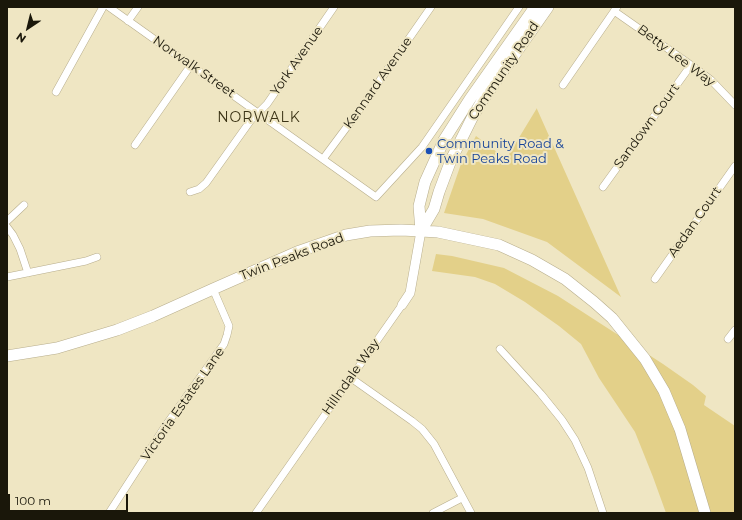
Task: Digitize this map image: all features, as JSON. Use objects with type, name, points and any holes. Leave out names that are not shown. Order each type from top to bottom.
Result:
[{"type":"main road","name":"Community Road","points":[[421,231],[420,206],[425,182],[444,140],[470,99],[534,7]]},
{"type":"main road","name":"Community Road","points":[[421,231],[434,209],[451,160],[472,118],[482,101],[548,7]]},
{"type":"main road","name":"Twin Peaks Road","points":[[7,356],[57,348],[118,330],[297,252],[346,235],[370,231],[401,230],[438,232],[499,245],[532,260],[565,279],[612,318],[645,359],[664,391],[680,429],[705,513]]},
{"type":"street","points":[[56,92],[104,7]]},
{"type":"street","name":"Norwalk Street","points":[[109,7],[376,197],[422,146],[519,7]]},
{"type":"street","points":[[128,20],[138,7]]},
{"type":"street","name":"York Avenue","points":[[190,192],[199,189],[206,183],[251,120],[267,104],[334,7]]},
{"type":"street","name":"Kennard Avenue","points":[[323,158],[355,116],[431,7]]},
{"type":"street","points":[[563,85],[616,9]]},
{"type":"street","name":"Betty Lee Way","points":[[616,9],[711,80],[735,105]]},
{"type":"street","points":[[135,145],[191,65]]},
{"type":"street","name":"Sandown Court","points":[[603,187],[691,65]]},
{"type":"street","name":"Aedan Court","points":[[655,279],[735,166]]},
{"type":"street","points":[[7,221],[24,205]]},
{"type":"street","points":[[7,227],[20,249],[28,273]]},
{"type":"street","name":"Hillndale Way","points":[[256,513],[410,293],[421,231]]},
{"type":"street","points":[[7,277],[86,261],[97,257]]},
{"type":"street","name":"Victoria Estates Lane","points":[[109,513],[166,425],[224,344],[228,335],[229,326],[212,289]]},
{"type":"street","points":[[728,339],[735,330]]},
{"type":"street","points":[[500,349],[541,394],[562,420],[575,440],[588,468],[603,513]]},
{"type":"street","points":[[351,378],[422,429],[434,444],[471,513]]},
{"type":"street","points":[[434,513],[462,498]]},
{"type":"shaded area","points":[[537,108],[621,297],[547,242],[483,219],[444,213],[461,164],[476,136],[506,159]]},
{"type":"shaded area","points":[[436,254],[452,256],[504,268],[558,296],[663,364],[706,396],[704,405],[735,426],[735,513],[666,513],[635,432],[599,378],[581,344],[525,302],[495,284],[475,277],[432,271]]},
{"type":"place","name":"Community Road & Twin Peaks Road","points":[[429,151]]},
{"type":"district","name":"NORWALK","points":[[259,118]]}]
